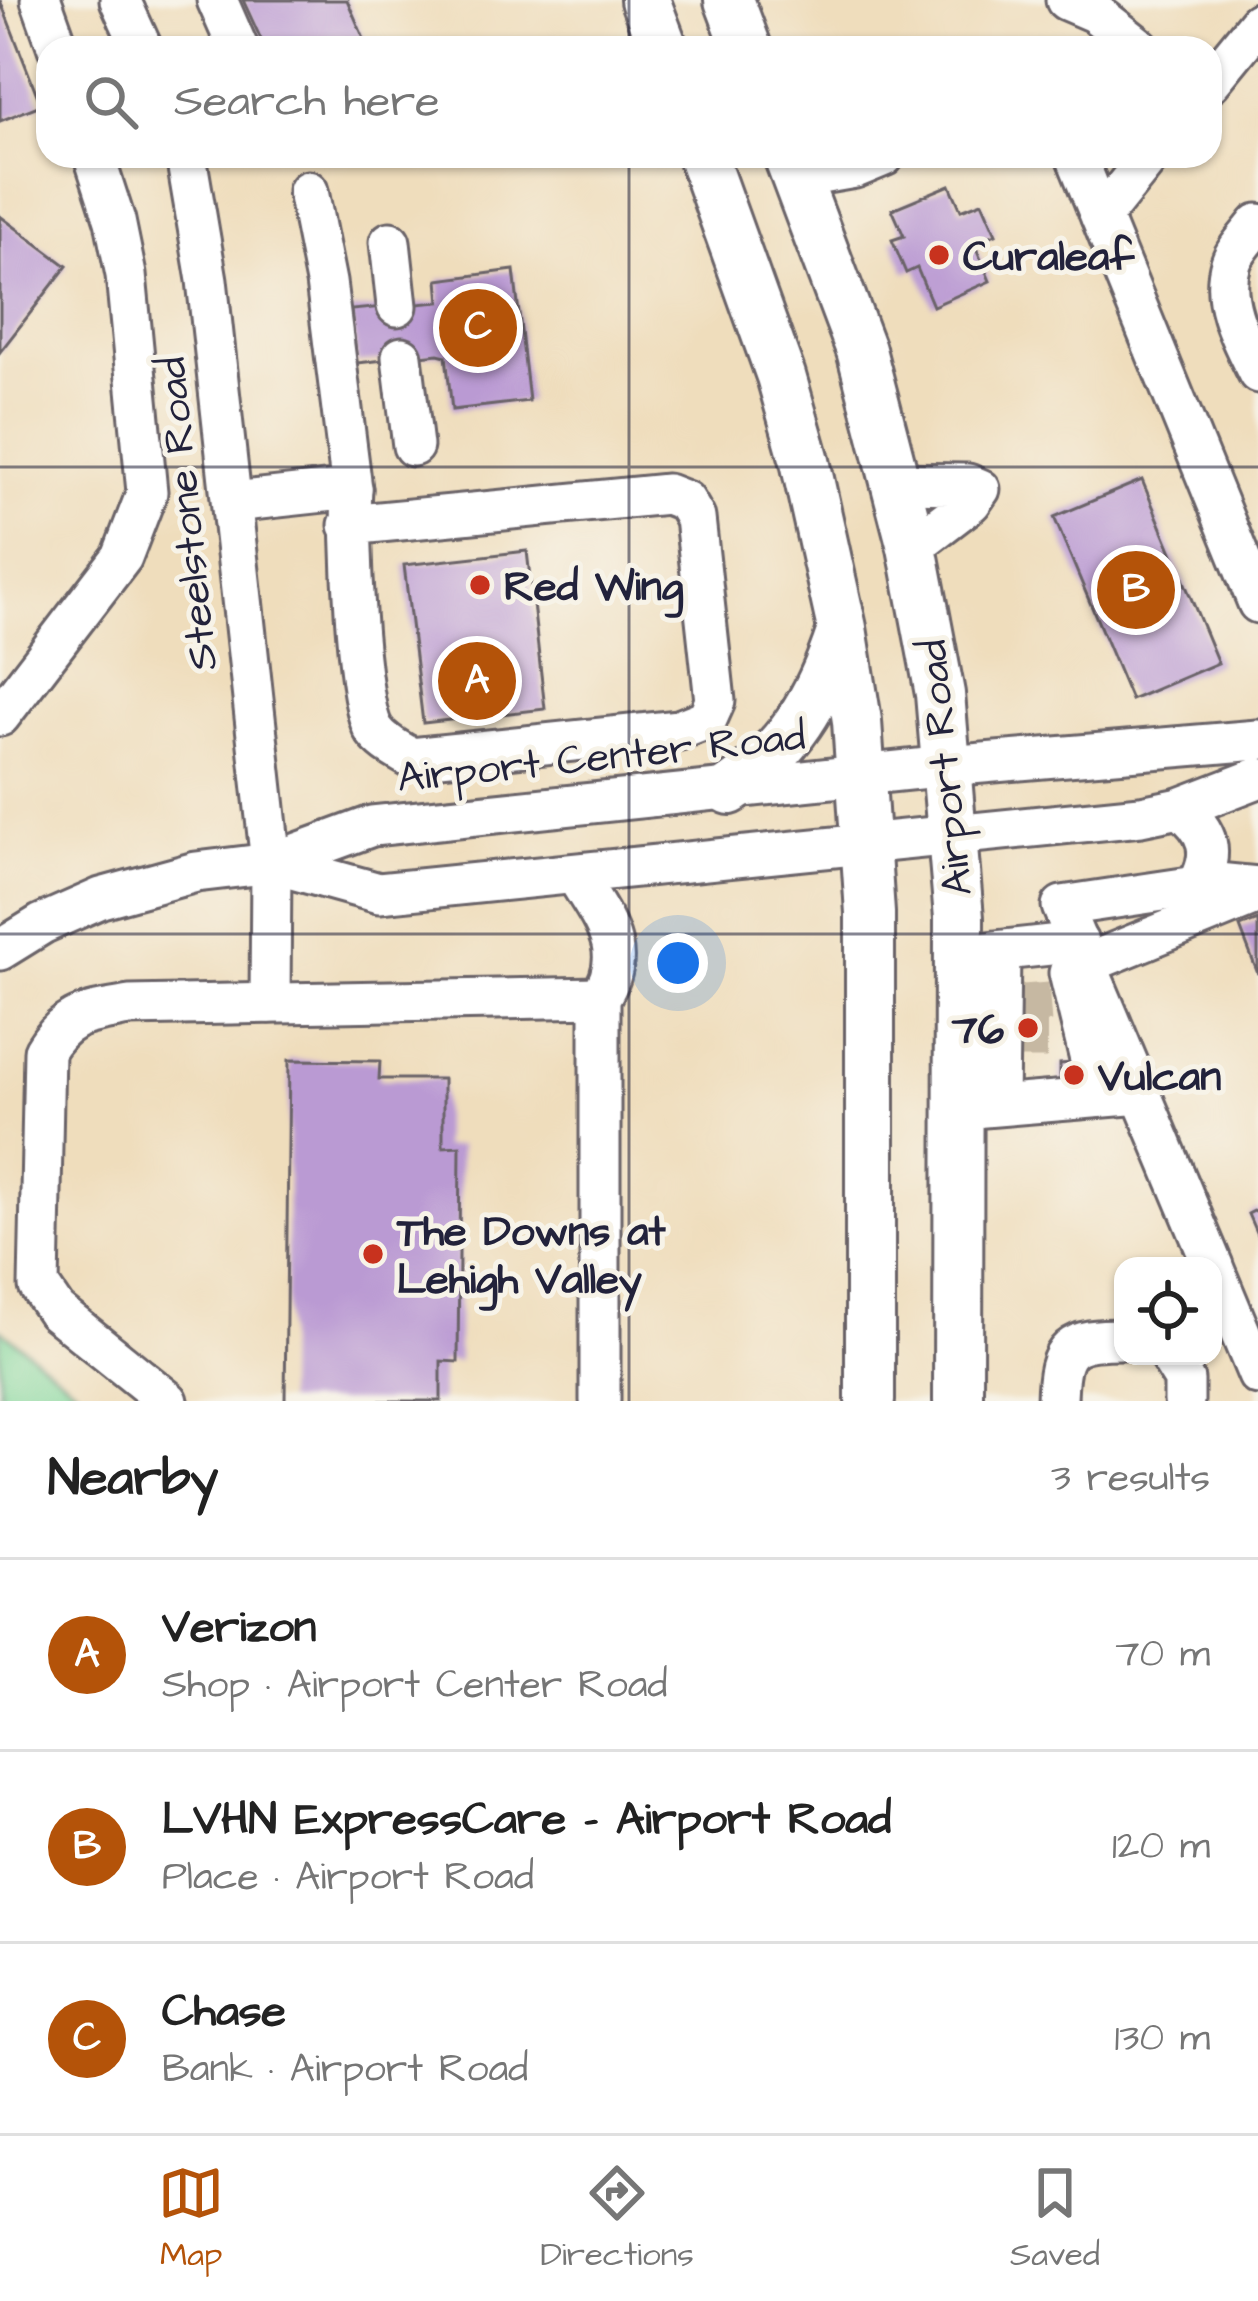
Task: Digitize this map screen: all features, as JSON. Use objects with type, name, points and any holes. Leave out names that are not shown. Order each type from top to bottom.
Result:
[{"type":"main road","points":[[645,0],[658,36]]},
{"type":"main road","points":[[729,0],[742,36]]},
{"type":"main road","name":"Airport Road","points":[[706,168],[781,376],[805,461],[857,721],[871,1000],[870,1401]]},
{"type":"main road","name":"Airport Road","points":[[805,168],[861,350],[912,547],[940,694],[953,833],[980,953],[979,1107],[958,1401]]},
{"type":"main road","points":[[730,790],[778,752],[801,724],[827,676],[842,628]]},
{"type":"street","points":[[41,0],[54,36]]},
{"type":"street","points":[[120,0],[136,36]]},
{"type":"street","points":[[217,0],[233,36]]},
{"type":"street","points":[[1072,2],[1122,36]]},
{"type":"street","points":[[0,716],[122,557],[147,491],[126,275],[97,168]]},
{"type":"street","name":"Steelstone Road","points":[[188,168],[207,280],[271,863],[269,1004]]},
{"type":"street","points":[[1081,168],[1258,603]]},
{"type":"street","points":[[1100,217],[1140,168]]},
{"type":"street","points":[[232,502],[351,507],[667,494],[685,501],[695,518],[715,701],[707,719],[679,730],[411,758],[374,729],[366,711],[351,507],[326,282],[308,191]]},
{"type":"street","points":[[1258,224],[1231,262],[1228,294],[1237,332],[1258,373]]},
{"type":"street","points":[[390,242],[397,306]]},
{"type":"street","points":[[402,358],[413,446]]},
{"type":"street","points":[[897,483],[968,484],[980,489],[971,502],[912,547]]},
{"type":"street","name":"Airport Center Road","points":[[0,950],[101,898],[196,872],[271,863],[372,826],[947,766],[1258,740]]},
{"type":"street","name":"Airport Center Road","points":[[271,863],[379,893],[1142,816],[1180,808],[1258,778]]},
{"type":"street","points":[[979,1107],[1047,994],[1197,886],[1209,847],[1200,826],[1180,808]]},
{"type":"street","points":[[575,874],[614,950],[615,976],[600,997],[599,1401]]},
{"type":"street","points":[[1197,886],[1217,883],[1258,890]]},
{"type":"street","points":[[1047,994],[1227,910],[1258,890]]},
{"type":"street","points":[[980,953],[1047,994],[1141,1094],[1209,1257]]},
{"type":"street","points":[[980,953],[1047,994],[1099,1097]]},
{"type":"street","points":[[168,1401],[56,1311],[39,1286],[44,1051],[58,1027],[81,1015],[130,1006],[600,997]]},
{"type":"street","points":[[979,1107],[1141,1094]]},
{"type":"street","points":[[1222,1288],[1258,1375]]},
{"type":"street","points":[[1058,1401],[1058,1374],[1066,1350],[1083,1340],[1114,1340]]},
{"type":"street","points":[[1166,1401],[1167,1365]]},
{"type":"street","points":[[1173,1365],[1184,1380],[1184,1401]]},
{"type":"green space","points":[[0,1329],[91,1401],[0,1401]]},
{"type":"building","points":[[0,0],[36,92],[36,107],[0,121]]},
{"type":"building","points":[[243,0],[347,0],[363,36],[260,36]]},
{"type":"building","name":"Curaleaf","points":[[950,185],[961,210],[982,202],[996,234],[974,243],[990,281],[933,306],[917,268],[906,273],[892,240],[904,236],[892,209]]},
{"type":"building","points":[[0,216],[67,266],[0,352]]},
{"type":"building","points":[[514,270],[529,401],[452,410],[446,356],[438,354],[357,363],[351,310],[440,302],[438,280]]},
{"type":"building","points":[[1142,480],[1218,663],[1131,700],[1054,517]]},
{"type":"building","points":[[527,551],[545,709],[423,723],[404,565]]},
{"type":"building","points":[[1258,920],[1258,974],[1240,927]]},
{"type":"building","name":"The Downs at Lehigh Valley","points":[[289,1060],[380,1061],[379,1079],[443,1079],[443,1147],[460,1146],[458,1362],[441,1361],[441,1401],[285,1401]]},
{"type":"building","name":"Vulcan","points":[[1086,1062],[1091,1086],[1060,1087],[1060,1064]]},
{"type":"building","points":[[1258,1209],[1258,1237],[1248,1214]]},
{"type":"tunnel","points":[[1011,1005],[1050,1002]]},
{"type":"tunnel","points":[[1009,1039],[1047,1039]]},
{"type":"place","name":"Curaleaf","points":[[939,255]]},
{"type":"place","name":"Chase","points":[[478,328]]},
{"type":"place","name":"Red Wing","points":[[480,585]]},
{"type":"place","name":"LVHN ExpressCare - Airport Road","points":[[1136,590]]},
{"type":"place","name":"Verizon","points":[[477,681]]},
{"type":"place","name":"76","points":[[1028,1028]]},
{"type":"place","name":"Vulcan","points":[[1074,1075]]},
{"type":"place","name":"The Downs at Lehigh Valley","points":[[373,1254]]}]
